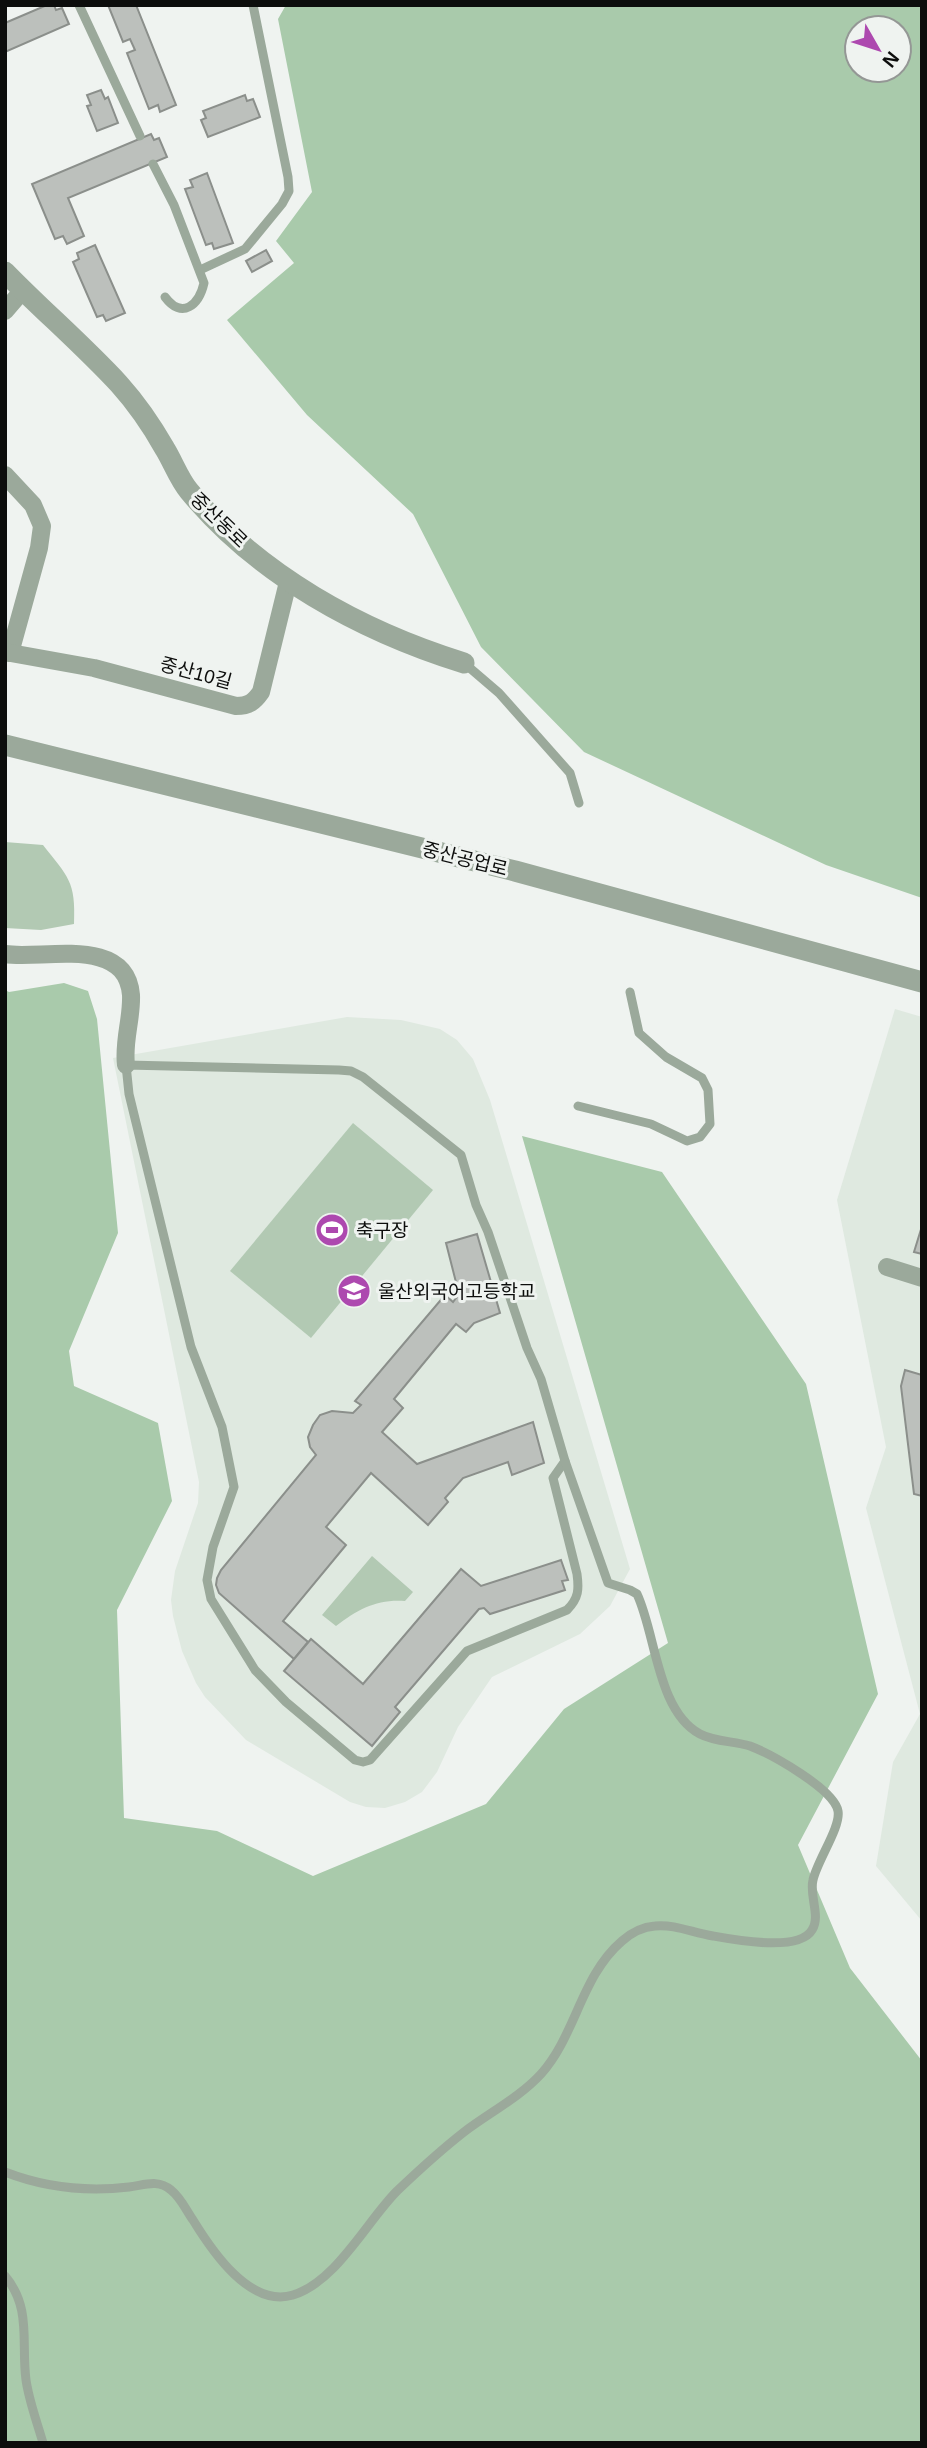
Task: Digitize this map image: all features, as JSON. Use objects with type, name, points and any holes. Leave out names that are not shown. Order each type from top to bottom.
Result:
[{"type":"street","name":"중산동로","points":[[5,272],[119,384],[145,415],[187,489],[225,530],[288,582],[344,613],[428,652],[464,663]]},
{"type":"street","points":[[5,311],[23,290]]},
{"type":"street","points":[[5,475],[33,505],[42,526],[39,548],[8,653]]},
{"type":"street","name":"중산10길","points":[[8,653],[94,668],[236,706],[246,706],[255,701],[261,692],[288,582]]},
{"type":"street","name":"중산공업로","points":[[5,745],[515,871],[922,982]]},
{"type":"street","points":[[5,954],[85,954],[103,959],[117,968],[127,982],[131,994],[124,1047],[126,1065]]},
{"type":"street","points":[[887,1267],[922,1278]]},
{"type":"lane","points":[[79,5],[140,136]]},
{"type":"lane","points":[[200,270],[245,249],[282,204],[289,191],[253,5]]},
{"type":"lane","points":[[153,164],[174,205],[204,283],[201,297],[191,307],[179,309],[171,305],[165,297]]},
{"type":"lane","points":[[464,663],[499,693],[570,774],[579,803]]},
{"type":"lane","points":[[578,1106],[651,1124],[687,1141],[700,1137],[710,1124],[708,1090],[702,1078],[666,1057],[639,1033],[630,992]]},
{"type":"lane","points":[[5,2172],[48,2185],[74,2189],[130,2187],[155,2182],[169,2187],[209,2244],[238,2278],[254,2290],[274,2297],[293,2295],[309,2287],[334,2267],[353,2248],[395,2193],[426,2165],[543,2072],[563,2040],[596,1972],[620,1942],[634,1932],[649,1926],[665,1925],[711,1936],[759,1942],[803,1940],[815,1924],[810,1896],[812,1881],[839,1812],[832,1798],[787,1763],[747,1745],[700,1734],[686,1723],[675,1709],[637,1594],[608,1583],[565,1461],[541,1379],[527,1348],[461,1155],[454,1147],[439,1139],[369,1081],[351,1071],[126,1065],[129,1094],[191,1348],[222,1427],[234,1487],[214,1546],[207,1580],[211,1599],[256,1670],[286,1702],[355,1760],[370,1760],[467,1651],[567,1610],[576,1602],[579,1590],[578,1574],[553,1478],[565,1461]]},
{"type":"lane","points":[[5,2276],[12,2284],[22,2308],[26,2337],[26,2379],[43,2443]]},
{"type":"shaded area","points":[[895,1009],[922,1017],[922,1921],[876,1866],[893,1762],[920,1714],[866,1508],[886,1447],[837,1200]]},
{"type":"shaded area","name":"울산외국어고등학교","points":[[347,1017],[401,1020],[440,1029],[457,1040],[473,1059],[490,1100],[630,1569],[610,1606],[580,1634],[492,1677],[458,1727],[437,1772],[422,1792],[405,1802],[385,1808],[366,1807],[350,1802],[246,1740],[205,1697],[182,1651],[171,1600],[175,1571],[198,1503],[199,1482],[113,1058]]},
{"type":"green space","points":[[286,5],[922,5],[922,898],[826,865],[584,752],[481,647],[413,514],[307,415],[227,320],[294,263],[276,241],[312,192],[278,19]]},
{"type":"green space","points":[[5,842],[43,845],[69,880],[74,898],[74,924],[41,930],[5,928]]},
{"type":"green space","points":[[64,983],[88,991],[97,1019],[118,1233],[69,1351],[74,1386],[158,1423],[172,1501],[117,1610],[124,1818],[217,1831],[313,1876],[486,1804],[564,1709],[668,1643],[522,1136],[662,1172],[806,1384],[878,1694],[798,1845],[850,1968],[922,2061],[922,2443],[5,2443],[5,990],[9,992]]},
{"type":"green space","name":"축구장","points":[[353,1123],[433,1190],[311,1338],[230,1271]]},
{"type":"green space","points":[[372,1556],[413,1592],[405,1601],[368,1606],[336,1626],[322,1615]]},
{"type":"building","points":[[47,5],[54,5],[56,10],[62,8],[69,24],[5,52],[5,23]]},
{"type":"building","points":[[108,5],[136,5],[176,105],[160,112],[158,105],[149,109],[127,53],[135,50],[130,39],[123,42]]},
{"type":"building","points":[[101,90],[105,99],[108,97],[118,123],[97,131],[87,106],[91,105],[87,95]]},
{"type":"building","points":[[245,95],[247,101],[253,99],[260,117],[208,137],[201,120],[206,118],[203,111]]},
{"type":"building","points":[[151,134],[154,140],[159,138],[167,157],[68,198],[84,236],[67,244],[63,236],[55,239],[32,184]]},
{"type":"building","points":[[207,173],[233,243],[214,249],[212,243],[206,245],[185,189],[193,187],[190,180]]},
{"type":"building","points":[[95,245],[125,313],[106,321],[103,315],[97,317],[73,262],[79,259],[77,253]]},
{"type":"building","points":[[266,250],[272,261],[252,272],[246,261]]},
{"type":"building","points":[[922,1226],[922,1254],[914,1252]]},
{"type":"building","points":[[477,1234],[500,1313],[474,1323],[466,1332],[456,1324],[394,1399],[403,1408],[382,1432],[417,1464],[533,1422],[544,1463],[512,1475],[508,1462],[463,1478],[445,1498],[448,1502],[428,1525],[371,1473],[326,1527],[346,1545],[283,1621],[308,1642],[294,1659],[219,1593],[217,1578],[316,1455],[310,1447],[308,1437],[320,1415],[332,1411],[353,1413],[361,1405],[355,1401],[445,1295],[453,1302],[459,1294],[446,1243]]},
{"type":"building","points":[[905,1370],[922,1375],[922,1496],[914,1494],[901,1386]]},
{"type":"building","points":[[561,1560],[568,1580],[562,1581],[565,1590],[490,1614],[484,1608],[479,1609],[395,1707],[400,1712],[372,1746],[284,1671],[311,1639],[363,1684],[461,1569],[481,1586]]},
{"type":"place","name":"축구장","points":[[332,1230]]},
{"type":"place","name":"울산외국어고등학교","points":[[354,1291]]}]
